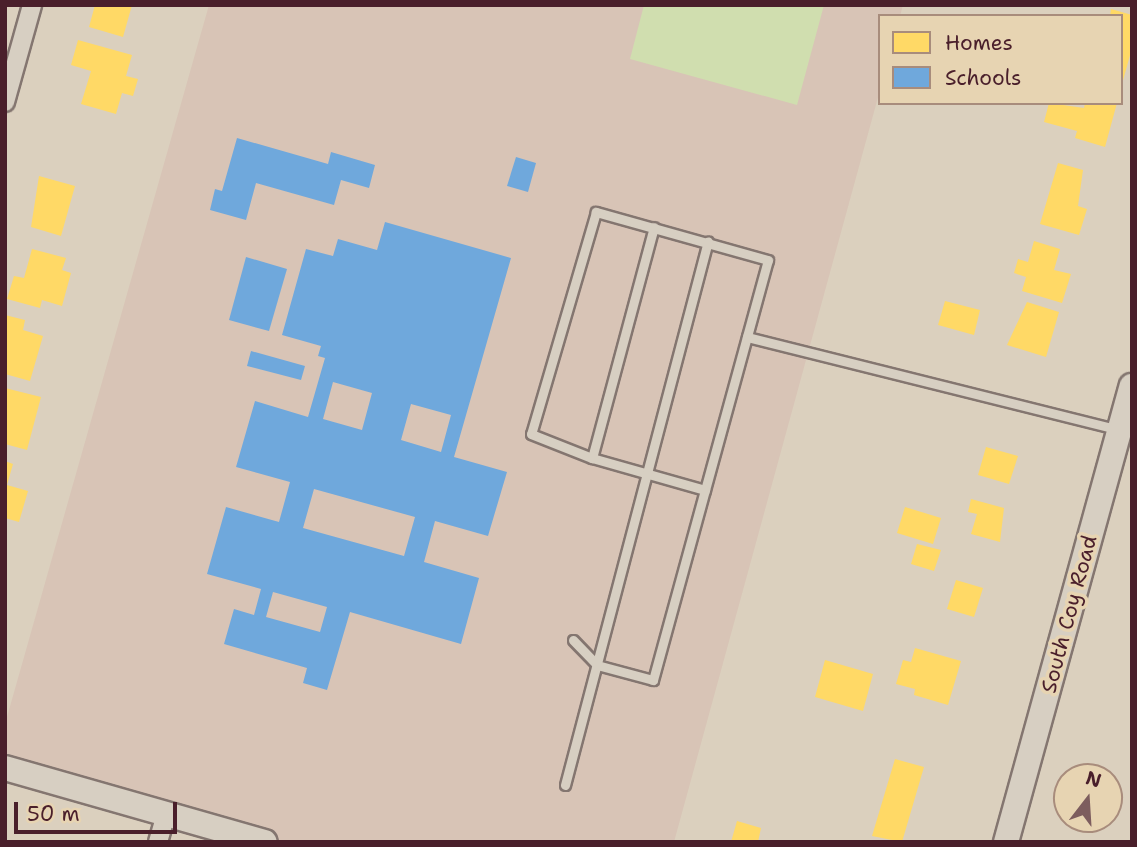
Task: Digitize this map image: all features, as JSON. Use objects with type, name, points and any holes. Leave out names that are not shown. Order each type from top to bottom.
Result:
[{"type":"street","points":[[5,102],[32,5]]},
{"type":"street","name":"South Coy Road","points":[[1006,842],[1132,386]]},
{"type":"street","points":[[5,768],[265,842]]},
{"type":"street","points":[[158,842],[166,814]]},
{"type":"lane","points":[[573,640],[597,665],[653,680],[768,260],[708,241],[596,212],[531,434],[592,458],[705,489]]},
{"type":"lane","points":[[592,458],[654,227]]},
{"type":"lane","points":[[565,785],[708,241]]},
{"type":"lane","points":[[747,337],[1119,430]]},
{"type":"shaded area","points":[[209,5],[903,5],[901,14],[878,14],[878,97],[674,842],[265,842],[5,768],[5,724]]},
{"type":"green space","points":[[644,5],[824,5],[797,105],[630,59]]},
{"type":"building: Homes","points":[[95,5],[132,5],[123,37],[89,27]]},
{"type":"building: Homes","points":[[1111,9],[1132,15],[1132,48],[1123,80],[1123,14],[1110,14]]},
{"type":"building: Homes","points":[[78,40],[132,55],[126,76],[138,79],[133,96],[122,93],[116,114],[81,104],[91,71],[71,65]]},
{"type":"building: Homes","points":[[1048,105],[1084,108],[1085,105],[1116,105],[1105,147],[1075,138],[1077,131],[1044,122]]},
{"type":"building: Homes","points":[[1058,163],[1083,170],[1078,206],[1087,209],[1079,235],[1040,224]]},
{"type":"building: Homes","points":[[39,176],[75,186],[61,236],[31,227]]},
{"type":"building: Homes","points":[[1034,241],[1060,249],[1054,270],[1071,274],[1062,303],[1022,291],[1026,277],[1014,273],[1018,259],[1028,262]]},
{"type":"building: Homes","points":[[32,249],[66,258],[62,270],[71,273],[62,306],[42,300],[40,308],[7,299],[14,276],[24,278]]},
{"type":"building: Homes","points":[[945,301],[980,310],[974,335],[938,325]]},
{"type":"building: Homes","points":[[1027,302],[1059,312],[1046,357],[1007,345]]},
{"type":"building: Homes","points":[[5,315],[25,320],[23,330],[43,336],[30,381],[5,374]]},
{"type":"building: Homes","points":[[5,388],[41,397],[27,450],[5,444]]},
{"type":"building: Homes","points":[[986,447],[1018,456],[1009,484],[978,475]]},
{"type":"building: Homes","points":[[5,461],[13,464],[7,485],[28,491],[19,522],[5,518]]},
{"type":"building: Homes","points":[[971,499],[1004,508],[1000,542],[971,534],[977,514],[968,512]]},
{"type":"building: Homes","points":[[905,507],[941,518],[933,544],[897,533]]},
{"type":"building: Homes","points":[[917,544],[941,550],[934,571],[911,564]]},
{"type":"building: Homes","points":[[956,580],[983,588],[974,617],[947,609]]},
{"type":"building: Homes","points":[[915,648],[961,661],[948,705],[914,695],[915,689],[896,684],[903,660],[911,662]]},
{"type":"building: Homes","points":[[825,660],[873,674],[863,711],[815,697]]},
{"type":"building: Homes","points":[[895,759],[924,767],[902,842],[872,836]]},
{"type":"building: Homes","points":[[737,821],[761,828],[758,842],[731,842]]},
{"type":"building: Schools","points":[[237,138],[328,164],[331,152],[375,165],[369,188],[341,180],[334,205],[256,183],[246,220],[210,210],[215,189],[222,191]]},
{"type":"building: Schools","points":[[516,157],[536,163],[528,192],[507,186]]},
{"type":"building: Schools","points":[[385,222],[511,258],[454,457],[507,472],[488,536],[435,521],[424,562],[479,578],[461,644],[350,612],[327,690],[303,683],[307,668],[224,644],[234,609],[254,615],[261,589],[207,574],[226,507],[279,522],[290,482],[236,467],[255,401],[308,417],[325,358],[318,356],[321,346],[282,335],[306,249],[333,256],[338,239],[377,250]],"holes":[[[333,382],[372,393],[362,430],[323,419]],[[411,404],[451,415],[441,452],[401,440]],[[314,489],[415,517],[404,556],[303,528]],[[273,592],[327,607],[320,632],[266,617]]]},
{"type":"building: Schools","points":[[246,257],[287,269],[269,331],[229,320]]},
{"type":"building: Schools","points":[[251,351],[305,366],[301,380],[247,366]]}]
